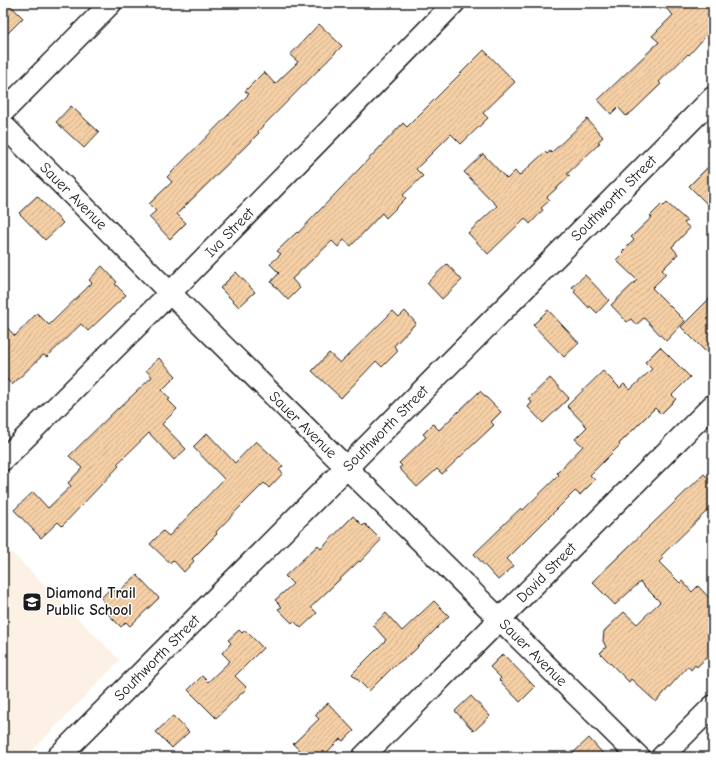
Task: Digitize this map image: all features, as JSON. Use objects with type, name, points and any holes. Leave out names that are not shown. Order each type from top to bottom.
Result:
[{"type":"main road","name":"Southworth Street","points":[[58,757],[713,98]]},
{"type":"street","points":[[3,112],[111,3]]},
{"type":"street","name":"Iva Street","points":[[3,460],[170,293],[454,3]]},
{"type":"street","name":"Sauer Avenue","points":[[3,125],[170,293],[638,757]]},
{"type":"street","name":"David Street","points":[[362,757],[713,405]]},
{"type":"street","points":[[662,757],[713,706]]},
{"type":"shaded area","name":"Diamond Trail Public School","points":[[3,544],[120,660],[26,757],[3,757]]},
{"type":"building","points":[[3,3],[8,3],[23,18],[3,38]]},
{"type":"building","points":[[660,3],[705,3],[713,10],[713,28],[689,55],[688,54],[659,82],[661,84],[633,111],[626,116],[618,107],[611,114],[598,100],[659,42],[652,36],[673,15]]},
{"type":"building","points":[[319,24],[342,46],[258,131],[259,133],[177,214],[186,223],[170,239],[149,217],[156,211],[149,204],[172,182],[167,177],[249,94],[245,91],[264,72],[275,84],[298,62],[290,55]]},
{"type":"building","points":[[484,50],[515,82],[483,113],[488,118],[461,144],[451,134],[416,169],[423,176],[403,195],[406,198],[386,218],[382,213],[351,246],[344,240],[338,247],[332,241],[292,279],[300,288],[288,300],[271,282],[279,273],[270,264],[281,254],[277,251],[297,232],[298,233],[403,123],[407,127]]},
{"type":"building","points":[[71,106],[99,132],[84,148],[56,122]]},
{"type":"building","points":[[587,119],[603,137],[598,142],[600,143],[567,174],[570,176],[547,197],[550,200],[541,208],[543,210],[530,224],[525,218],[488,254],[468,233],[497,206],[464,172],[483,154],[507,179],[515,171],[519,176],[545,152],[547,154],[550,151],[551,153]]},
{"type":"building","points":[[713,162],[713,210],[689,186]]},
{"type":"building","points":[[37,196],[63,223],[45,240],[19,213]]},
{"type":"building","points":[[667,203],[687,221],[684,223],[690,228],[672,247],[678,254],[662,270],[666,274],[652,288],[685,321],[666,341],[644,318],[636,325],[631,319],[627,322],[611,305],[637,280],[616,260],[634,240],[631,237],[652,217],[650,216],[662,204],[664,206]]},
{"type":"building","points":[[447,264],[462,280],[442,299],[427,283]]},
{"type":"building","points":[[102,266],[117,282],[115,284],[126,295],[88,331],[81,324],[47,357],[44,355],[42,356],[12,385],[3,375],[3,323],[15,336],[37,313],[49,325],[92,283],[89,280]]},
{"type":"building","points":[[236,272],[255,292],[239,307],[220,288]]},
{"type":"building","points":[[585,275],[609,300],[597,313],[590,306],[589,308],[574,292],[576,290],[572,287]]},
{"type":"building","points":[[713,295],[713,359],[681,327]]},
{"type":"building","points":[[548,310],[579,343],[564,357],[533,325]]},
{"type":"building","points":[[393,311],[399,317],[405,311],[416,323],[394,346],[398,351],[382,367],[376,361],[341,398],[312,371],[329,353],[340,363]]},
{"type":"building","points":[[660,347],[690,377],[672,395],[676,399],[661,414],[655,408],[619,444],[620,445],[590,475],[595,480],[580,495],[575,491],[507,559],[514,566],[498,580],[474,554],[521,508],[523,510],[559,475],[557,473],[583,446],[575,439],[587,427],[567,406],[603,371],[620,388],[624,384],[630,390],[652,369],[645,362]]},
{"type":"building","points":[[159,358],[176,376],[162,390],[170,399],[168,400],[177,409],[162,424],[186,449],[174,460],[149,433],[117,464],[119,466],[62,526],[58,522],[41,538],[14,510],[33,492],[48,508],[71,486],[68,483],[82,468],[69,456],[152,377],[146,370]]},
{"type":"building","points":[[550,378],[569,398],[543,423],[528,407],[532,402],[528,399]]},
{"type":"building","points":[[480,391],[501,412],[491,422],[494,425],[442,474],[437,469],[417,487],[399,468],[402,466],[399,463],[426,437],[423,434],[433,424],[439,430]]},
{"type":"building","points":[[207,433],[235,463],[256,441],[283,466],[279,470],[283,473],[269,488],[264,483],[242,505],[216,532],[217,534],[192,559],[194,561],[184,572],[173,560],[170,563],[150,544],[163,531],[169,536],[224,479],[193,447]]},
{"type":"building","points":[[704,474],[713,483],[713,505],[661,556],[663,558],[659,562],[680,583],[682,581],[692,592],[698,586],[713,602],[713,651],[697,667],[695,665],[691,670],[688,666],[656,702],[631,679],[629,682],[600,653],[606,647],[603,641],[604,631],[624,612],[637,624],[660,602],[640,582],[615,605],[592,582]]},
{"type":"building","points":[[353,516],[363,526],[365,524],[381,540],[360,562],[359,561],[311,607],[317,613],[301,628],[294,621],[292,623],[278,609],[282,607],[275,600],[293,584],[285,576],[318,545],[321,549]]},
{"type":"building","points":[[137,575],[159,598],[130,626],[126,622],[121,627],[101,607],[105,603],[101,598],[111,588],[117,593]]},
{"type":"building","points":[[434,601],[449,616],[413,652],[394,666],[369,691],[352,674],[386,640],[373,625],[386,613],[402,631]]},
{"type":"building","points":[[239,630],[242,633],[245,630],[263,648],[235,676],[247,688],[216,718],[188,690],[202,676],[208,682],[230,661],[222,653],[231,643],[228,640]]},
{"type":"building","points":[[503,654],[535,687],[520,702],[499,680],[501,678],[490,667]]},
{"type":"building","points":[[471,696],[490,716],[474,731],[455,711]]},
{"type":"building","points":[[328,703],[354,731],[343,741],[340,739],[322,757],[306,757],[293,744],[319,719],[315,715]]},
{"type":"building","points":[[173,716],[189,732],[172,748],[156,732]]},
{"type":"building","points":[[589,738],[606,757],[569,757]]},
{"type":"place","name":"Diamond Trail Public School","points":[[32,602]]}]
